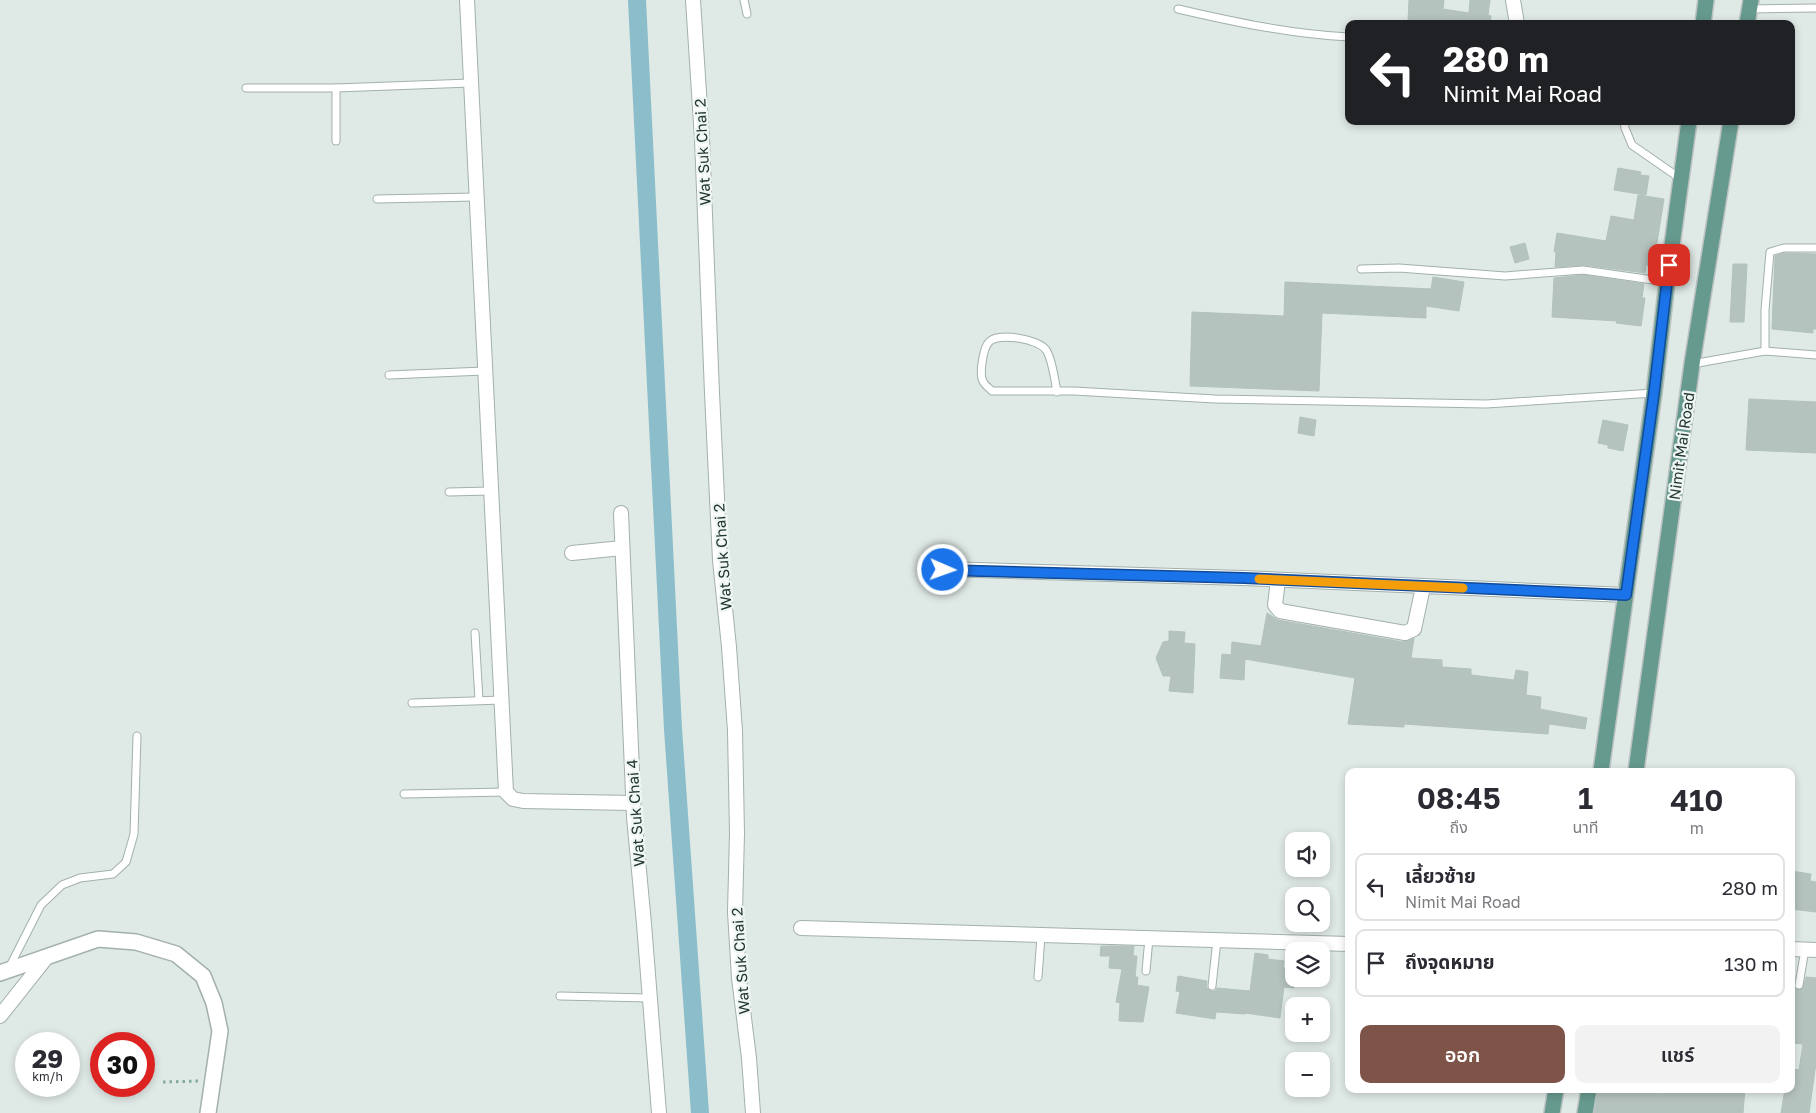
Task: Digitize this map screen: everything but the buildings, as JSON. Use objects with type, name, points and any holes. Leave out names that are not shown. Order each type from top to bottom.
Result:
[{"type":"main road","points":[[1704,20],[1706,0]]},
{"type":"main road","points":[[1601,768],[1654,393],[1688,125]]},
{"type":"main road","name":"Nimit Mai Road","points":[[1636,768],[1692,364],[1730,125]]},
{"type":"main road","points":[[1552,1113],[1555,1093]]},
{"type":"main road","points":[[1585,1113],[1588,1093]]},
{"type":"street","points":[[467,0],[506,792],[513,799],[523,801],[633,803]]},
{"type":"street","name":"Wat Suk Chai 2","points":[[693,0],[702,140],[720,560],[730,647],[735,731],[736,921],[739,978],[749,1058],[753,1113]]},
{"type":"street","points":[[1513,0],[1516,20]]},
{"type":"street","name":"Wat Suk Chai 4","points":[[621,513],[633,803],[660,1113]]},
{"type":"street","points":[[572,553],[622,548]]},
{"type":"street","points":[[943,570],[1278,580],[1626,595]]},
{"type":"street","points":[[1278,580],[1276,605],[1280,612],[1405,633],[1414,629],[1423,587]]},
{"type":"street","points":[[801,928],[1345,944]]},
{"type":"street","points":[[3,972],[98,939],[136,942],[176,954],[203,976],[214,1003],[220,1031],[208,1113]]},
{"type":"street","points":[[0,1016],[46,958]]},
{"type":"lane","points":[[744,0],[747,14]]},
{"type":"lane","points":[[1749,11],[1816,8]]},
{"type":"lane","points":[[1178,10],[1238,23],[1316,36],[1345,37]]},
{"type":"lane","points":[[246,88],[336,88],[470,83]]},
{"type":"lane","points":[[336,88],[336,141]]},
{"type":"lane","points":[[1625,125],[1632,145],[1681,179]]},
{"type":"lane","points":[[377,200],[476,197]]},
{"type":"lane","points":[[1765,351],[1765,310],[1770,252],[1784,248],[1816,248]]},
{"type":"lane","points":[[1361,269],[1399,268],[1505,276],[1583,270],[1667,282]]},
{"type":"lane","points":[[1057,392],[1047,351],[1040,344],[1030,340],[997,336],[989,341],[983,350],[982,378],[986,386],[992,391],[1215,399],[1486,404],[1654,393]]},
{"type":"lane","points":[[1692,364],[1765,351],[1816,355]]},
{"type":"lane","points":[[390,375],[484,371]]},
{"type":"lane","points":[[449,492],[490,491]]},
{"type":"lane","points":[[475,633],[479,700]]},
{"type":"lane","points":[[412,703],[502,700]]},
{"type":"lane","points":[[3,972],[40,906],[62,885],[80,878],[113,874],[126,862],[134,834],[137,736]]},
{"type":"lane","points":[[404,794],[506,792]]},
{"type":"lane","points":[[1038,977],[1041,936]]},
{"type":"lane","points":[[1146,971],[1149,938]]},
{"type":"lane","points":[[1212,986],[1217,940]]},
{"type":"lane","points":[[1799,985],[1804,949]]},
{"type":"lane","points":[[560,996],[649,998]]},
{"type":"path","points":[[163,1082],[189,1080],[212,1082]]},
{"type":"waterway","points":[[637,0],[673,729],[700,1113]]},
{"type":"slow traffic","points":[[1259,579],[1463,588]]},
{"type":"route","points":[[943,570],[1244,578],[1626,595],[1654,393],[1669,265]]}]
